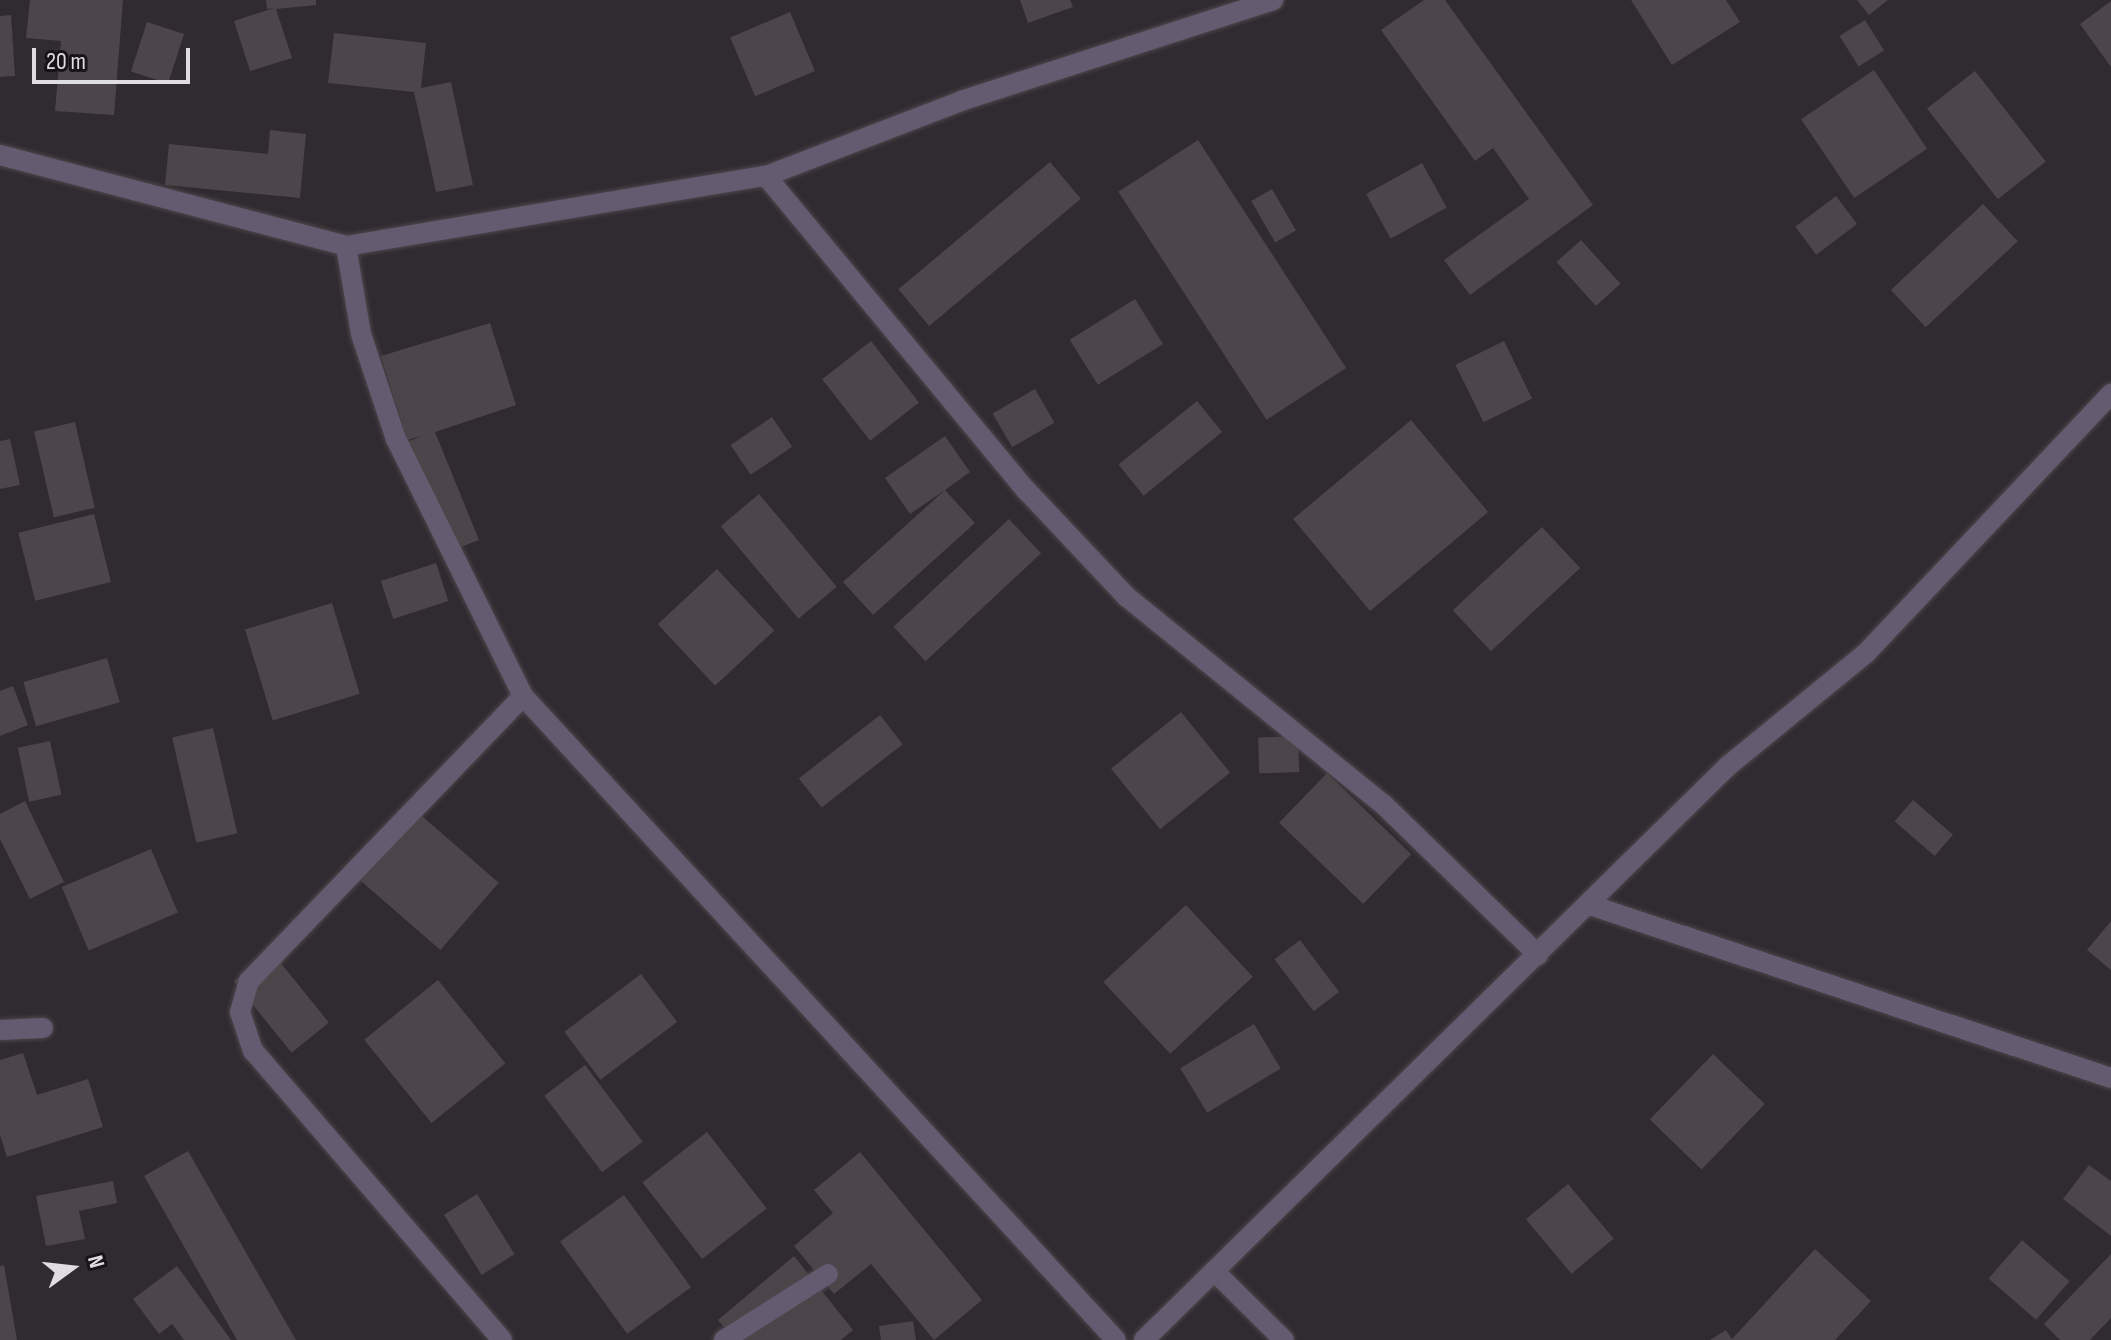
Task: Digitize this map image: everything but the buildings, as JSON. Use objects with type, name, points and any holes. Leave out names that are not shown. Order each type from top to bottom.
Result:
[{"type":"street","points":[[0,155],[346,246],[766,176],[964,100],[1273,0]]},
{"type":"street","points":[[766,176],[1027,491],[1127,597],[1384,805],[1538,955]]},
{"type":"street","points":[[346,246],[361,334],[396,439],[523,696],[1116,1340]]},
{"type":"street","points":[[1144,1340],[1728,766],[1866,653],[2111,394]]},
{"type":"street","points":[[502,1340],[253,1051],[240,1012],[249,981],[523,696]]},
{"type":"street","points":[[1590,905],[2111,1078]]},
{"type":"street","points":[[0,1030],[43,1028]]},
{"type":"street","points":[[1214,1271],[1284,1340]]},
{"type":"street","points":[[724,1340],[828,1274]]}]
